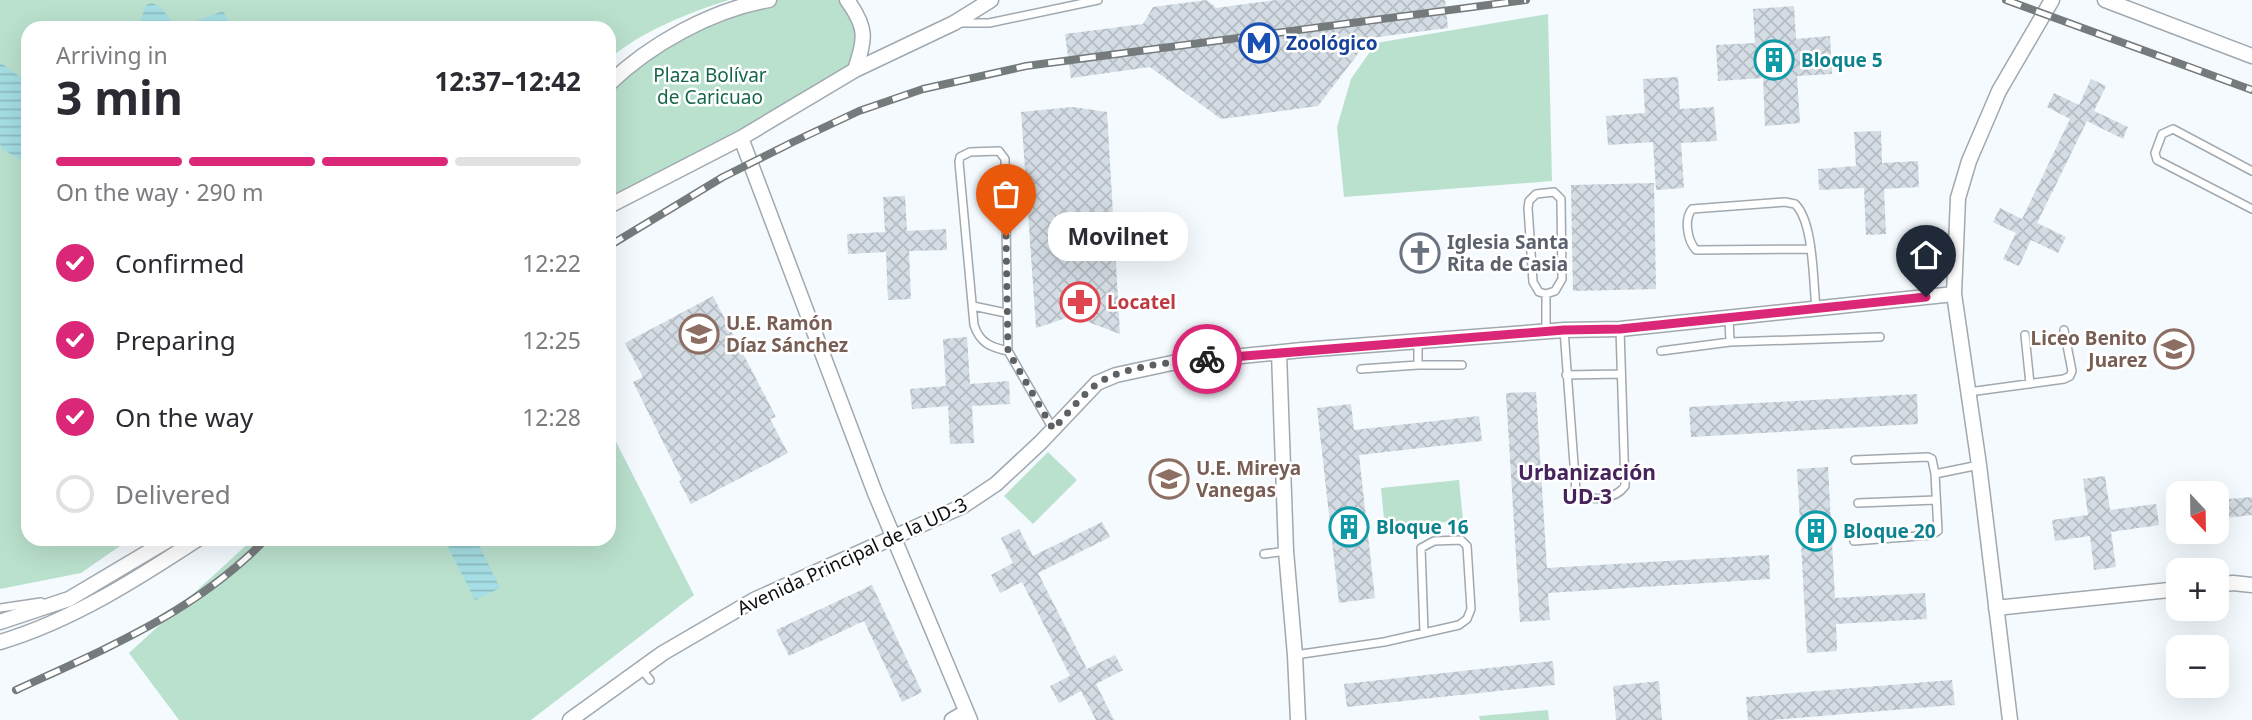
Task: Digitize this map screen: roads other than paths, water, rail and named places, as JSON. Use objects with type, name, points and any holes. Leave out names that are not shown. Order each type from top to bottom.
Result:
[{"type":"street","points":[[616,78],[682,32],[744,5],[769,0]]},
{"type":"street","points":[[847,0],[857,13],[864,36],[855,70]]},
{"type":"street","points":[[616,202],[741,138],[855,70],[954,23],[992,0]]},
{"type":"street","points":[[2010,720],[1979,465],[1954,294],[1958,198],[1995,88],[2052,0]]},
{"type":"street","points":[[2105,0],[2252,56]]},
{"type":"street","points":[[741,138],[875,493],[968,716],[952,720]]},
{"type":"street","name":"Avenida Principal de la UD-3","points":[[570,720],[646,674],[663,653],[754,600],[963,506],[996,484],[1097,383],[1116,375],[1172,363],[1546,331],[1620,329],[1954,294]]},
{"type":"street","points":[[1279,353],[1286,551],[1296,655],[1298,720]]},
{"type":"street","points":[[0,622],[69,599],[158,546]]},
{"type":"street","points":[[0,642],[24,635],[71,614],[186,546]]},
{"type":"street","points":[[2229,583],[2252,585]]},
{"type":"street","points":[[1996,608],[2166,590]]},
{"type":"lane","points":[[954,23],[989,23],[1098,0]]},
{"type":"lane","points":[[2252,171],[2174,130],[2162,134],[2155,153],[2157,160],[2252,209]]},
{"type":"lane","points":[[1008,351],[985,344],[978,337],[974,325],[959,162],[965,153],[999,151],[1005,159],[1008,351],[1053,429]]},
{"type":"lane","points":[[1554,192],[1561,199],[1562,279],[1555,291],[1546,294],[1539,292],[1534,282],[1528,208],[1529,201],[1536,194],[1554,192]]},
{"type":"lane","points":[[1810,249],[1696,250],[1690,240],[1688,216],[1692,209],[1785,202],[1795,204],[1804,216],[1810,249],[1816,309]]},
{"type":"lane","points":[[1546,294],[1546,331]]},
{"type":"lane","points":[[973,306],[1006,313]]},
{"type":"lane","points":[[1729,317],[1730,342]]},
{"type":"lane","points":[[1564,330],[1576,491],[1587,498],[1612,497],[1620,493],[1625,486],[1620,329]]},
{"type":"lane","points":[[1968,392],[2070,376],[2072,371],[2064,330]]},
{"type":"lane","points":[[2025,335],[2030,384]]},
{"type":"lane","points":[[1661,351],[1730,342],[1880,337]]},
{"type":"lane","points":[[1418,341],[1418,365]]},
{"type":"lane","points":[[1361,369],[1462,365]]},
{"type":"lane","points":[[1566,375],[1621,374]]},
{"type":"lane","points":[[1854,541],[1938,531],[1935,474],[1933,463],[1928,457],[1855,460]]},
{"type":"lane","points":[[1935,474],[1979,465]]},
{"type":"lane","points":[[1858,503],[1936,500]]},
{"type":"lane","points":[[1296,655],[1373,644],[1459,625],[1467,620],[1471,609],[1467,546],[1461,540],[1434,541],[1421,548],[1424,632]]},
{"type":"lane","points":[[1264,554],[1286,551]]},
{"type":"lane","points":[[0,608],[69,599]]},
{"type":"water","points":[[152,3],[160,7],[172,21],[141,21],[146,5]]},
{"type":"water","points":[[223,11],[228,21],[196,21]]},
{"type":"water","points":[[0,62],[21,78],[21,160],[2,149]]},
{"type":"water","points":[[479,546],[500,588],[475,600],[448,547]]},
{"type":"railway","points":[[616,242],[723,177],[793,142],[859,111],[923,89],[1026,66],[1526,0]]},
{"type":"railway","points":[[2006,0],[2252,90]]},
{"type":"railway","points":[[16,690],[116,643],[179,608],[209,588],[258,546]]},
{"type":"place","name":"Zoológico","points":[[1259,43]]},
{"type":"place","name":"Bloque 5","points":[[1774,60]]},
{"type":"place","name":"Movilnet","points":[[1006,236]]},
{"type":"place","name":"Iglesia Santa Rita de Casia","points":[[1420,253]]},
{"type":"place","name":"Locatel","points":[[1080,302]]},
{"type":"place","name":"U.E. Ramón Díaz Sánchez","points":[[699,334]]},
{"type":"place","name":"Liceo Benito Juarez","points":[[2174,349]]},
{"type":"place","name":"U.E. Mireya Vanegas","points":[[1169,479]]},
{"type":"place","name":"Bloque 16","points":[[1349,527]]},
{"type":"place","name":"Bloque 20","points":[[1816,531]]},
{"type":"district","name":"Urbanización UD-3","points":[[1587,484]]},
{"type":"park label","name":"Plaza Bolívar de Caricuao","points":[[710,86]]}]
